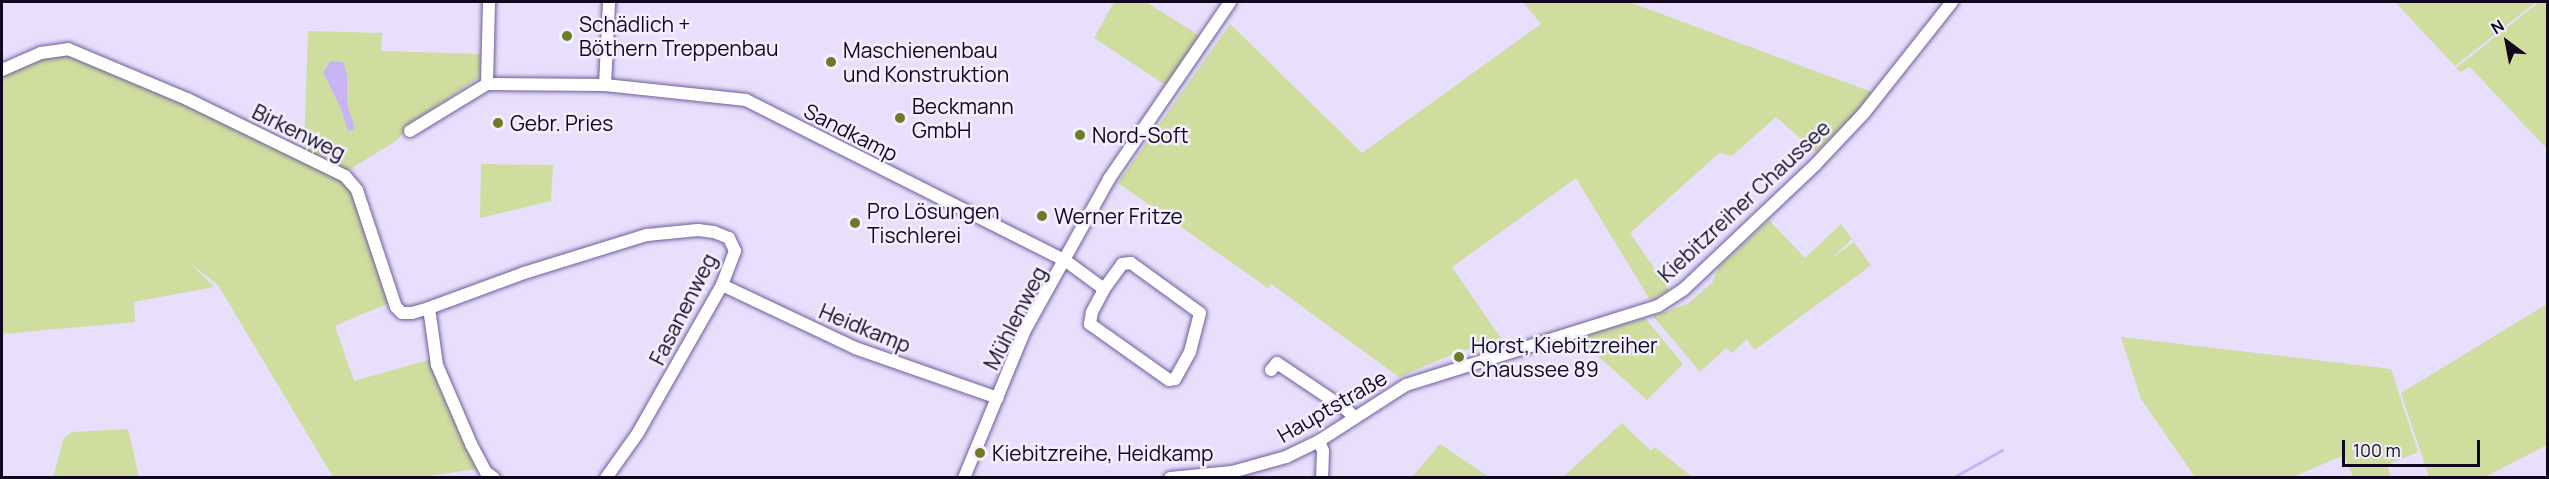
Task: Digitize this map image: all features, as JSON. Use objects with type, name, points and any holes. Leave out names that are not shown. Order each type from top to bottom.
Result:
[{"type":"street","points":[[410,131],[487,84],[489,2]]},
{"type":"street","points":[[605,85],[609,2]]},
{"type":"street","name":"Mühlenweg","points":[[964,477],[1025,330],[1066,261],[1109,179],[1230,2]]},
{"type":"street","name":"Kiebitzreiher Chaussee","points":[[1406,385],[1463,365],[1642,312],[1658,306],[1684,289],[1815,165],[1864,113],[1952,2]]},
{"type":"street","name":"Birkenweg","points":[[2,70],[41,53],[68,49],[187,99],[345,176],[357,190],[396,307],[402,313],[429,309]]},
{"type":"street","name":"Sandkamp","points":[[487,84],[605,85],[746,100],[1066,261],[1104,289]]},
{"type":"street","name":"Fasanenweg","points":[[429,309],[524,273],[646,235],[698,230],[714,232],[729,238],[735,250],[722,285],[639,433],[606,477]]},
{"type":"street","points":[[1131,263],[1200,313],[1190,352],[1175,379],[1169,380],[1090,324],[1092,312],[1104,289],[1122,264],[1131,263]]},
{"type":"street","name":"Heidkamp","points":[[722,285],[855,348],[998,398]]},
{"type":"street","points":[[429,309],[437,364],[471,444],[486,472],[494,477]]},
{"type":"street","points":[[1271,370],[1277,363],[1347,410],[1354,418]]},
{"type":"street","name":"Hauptstraße","points":[[1170,477],[1232,472],[1286,457],[1318,441],[1406,385]]},
{"type":"street","points":[[1318,441],[1323,451],[1322,477]]},
{"type":"green space","points":[[1114,2],[1146,2],[1200,36],[1167,86],[1094,38]]},
{"type":"green space","points":[[1523,2],[1629,2],[1872,92],[1860,109],[1816,152],[1776,117],[1732,156],[1719,153],[1630,233],[1669,290],[1650,300],[1576,178],[1452,267],[1502,340],[1461,351],[1399,377],[1271,284],[1268,288],[1118,183],[1230,24],[1362,153],[1541,24]]},
{"type":"green space","points":[[2395,2],[2536,2],[2455,66]]},
{"type":"green space","points":[[2539,2],[2547,2],[2547,149],[2470,67],[2460,72],[2456,68]]},
{"type":"green space","points":[[308,31],[382,33],[381,51],[480,54],[481,76],[414,121],[396,141],[345,172],[304,151]],"holes":[[[330,61],[347,75],[347,103],[354,129],[348,130],[323,71]]]},
{"type":"green space","points":[[68,52],[185,101],[343,178],[355,192],[391,302],[335,326],[354,381],[432,359],[438,386],[453,418],[483,468],[422,477],[333,477],[218,285],[190,263],[214,287],[134,302],[135,322],[2,334],[2,73],[42,55]]},
{"type":"green space","points":[[481,164],[553,165],[551,201],[480,218]]},
{"type":"green space","points":[[1769,220],[1805,258],[1841,224],[1852,239],[1732,353],[1726,348],[1700,372],[1653,316],[1687,304],[1712,283],[1719,267]]},
{"type":"green space","points":[[1854,242],[1871,265],[1755,350],[1738,327]]},
{"type":"green space","points":[[2547,304],[2547,445],[2485,477],[2429,477],[2401,393]]},
{"type":"green space","points":[[1645,318],[1683,364],[1647,400],[1578,338]]},
{"type":"green space","points":[[2121,337],[2391,369],[2418,452],[2387,465],[2391,477],[2353,477],[2344,455],[2293,477],[2195,477],[2141,399]]},
{"type":"green space","points":[[1622,423],[1651,451],[1655,447],[1692,477],[1563,477]]},
{"type":"green space","points":[[128,429],[139,477],[53,477],[64,438],[72,432]]},
{"type":"green space","points":[[1440,444],[1489,477],[1412,477]]},
{"type":"shaded area","points":[[330,61],[343,62],[347,75],[347,103],[355,129],[348,131],[341,109],[323,72]]},
{"type":"waterway","points":[[1952,478],[2002,450]]},
{"type":"place","name":"Schädlich + Böthern Treppenbau","points":[[567,36]]},
{"type":"place","name":"Maschienenbau und Konstruktion","points":[[831,62]]},
{"type":"place","name":"Beckmann GmbH","points":[[900,118]]},
{"type":"place","name":"Gebr. Pries","points":[[498,123]]},
{"type":"place","name":"Nord-Soft","points":[[1080,135]]},
{"type":"place","name":"Werner Fritze","points":[[1042,216]]},
{"type":"place","name":"Pro Lösungen Tischlerei","points":[[855,223]]},
{"type":"place","name":"Horst, Kiebitzreiher Chaussee 89","points":[[1459,357]]},
{"type":"place","name":"Kiebitzreihe, Heidkamp","points":[[980,453]]}]
